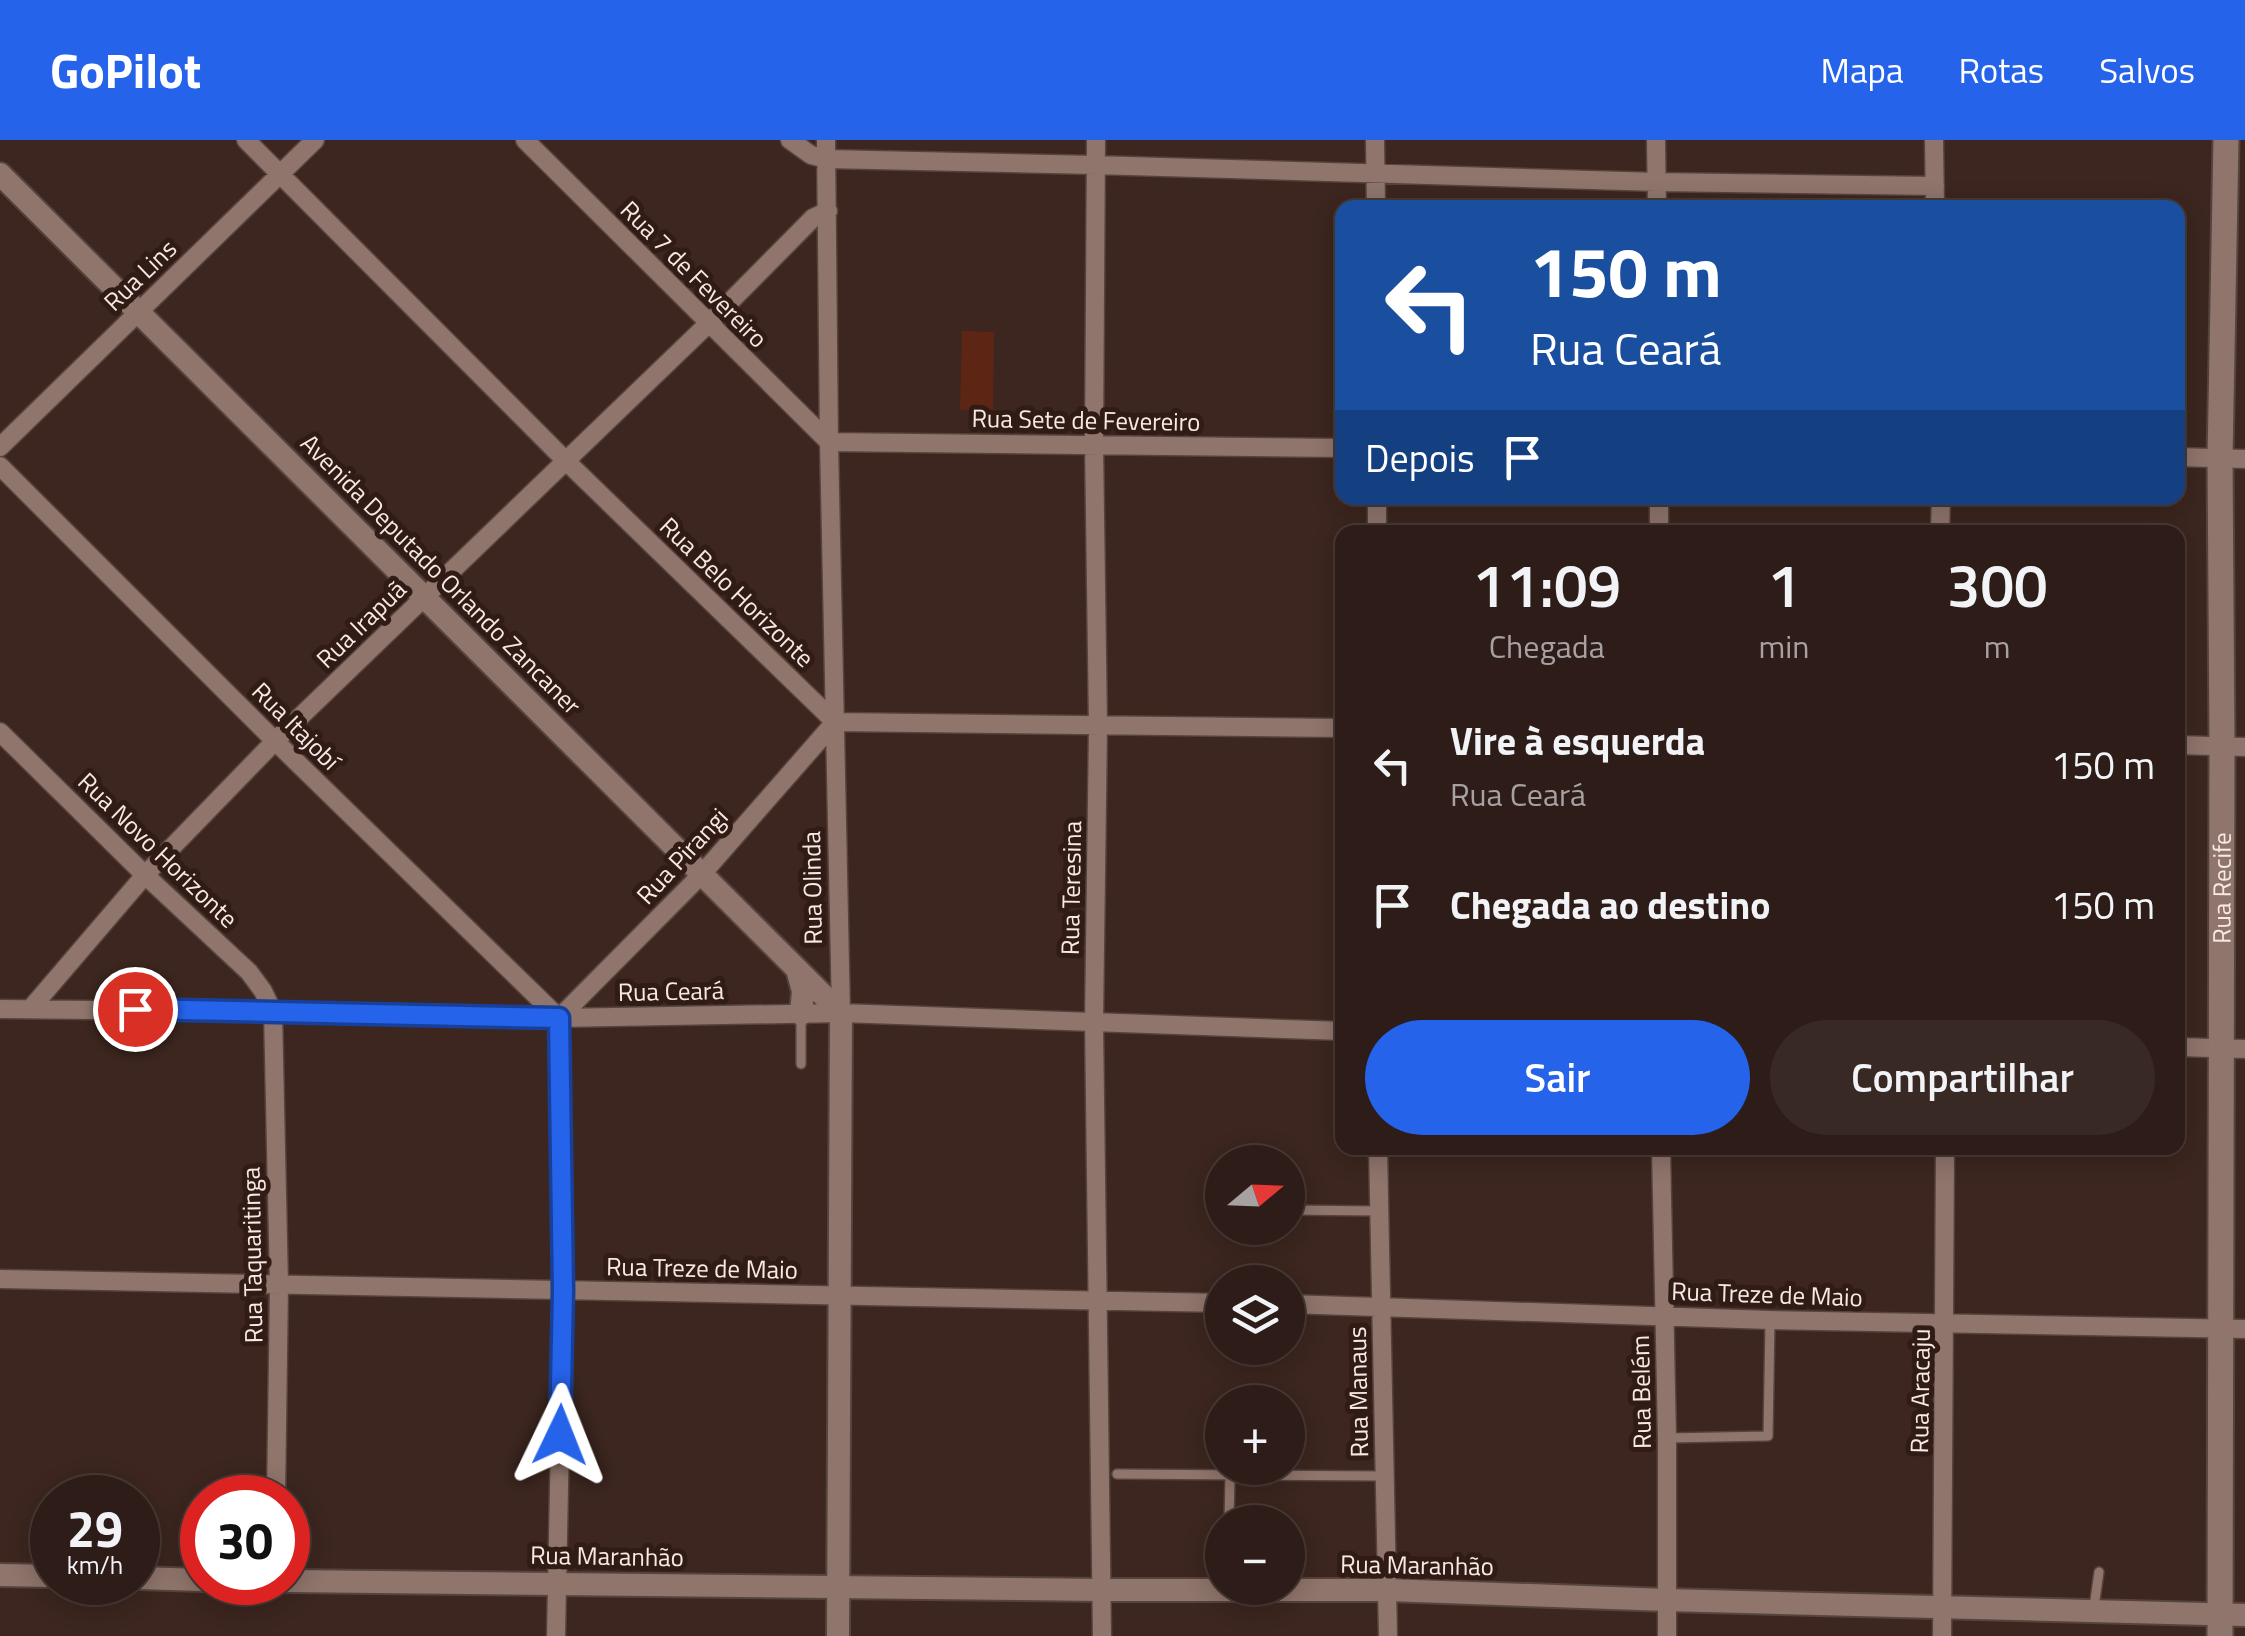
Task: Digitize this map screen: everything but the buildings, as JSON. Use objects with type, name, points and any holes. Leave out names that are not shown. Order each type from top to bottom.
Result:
[{"type":"main road","name":"Rua Recife","points":[[2226,140],[2236,184],[2232,458],[2234,1329],[2228,1622]]},
{"type":"street","name":"Rua Belo Horizonte","points":[[246,140],[566,462],[835,722]]},
{"type":"street","name":"Rua Lins","points":[[0,448],[315,140]]},
{"type":"street","name":"Rua 7 de Fevereiro","points":[[525,140],[828,442]]},
{"type":"street","points":[[790,140],[810,155],[826,150],[1095,165],[1935,186]]},
{"type":"street","name":"Rua Teresina","points":[[1096,140],[1094,444],[1098,726],[1094,1022],[1102,1636]]},
{"type":"street","points":[[1375,140],[1376,200]]},
{"type":"street","points":[[1656,140],[1657,200]]},
{"type":"street","points":[[1934,140],[1935,200]]},
{"type":"street","name":"Rua Olinda","points":[[826,150],[828,442],[842,1013],[838,1636]]},
{"type":"street","name":"Avenida Deputado Orlando Zancaner","points":[[0,174],[842,1013]]},
{"type":"street","name":"Rua Irapuã","points":[[32,1008],[145,875],[275,741],[813,218],[828,211]]},
{"type":"street","name":"Rua Sete de Fevereiro","points":[[828,442],[1335,448]]},
{"type":"street","points":[[2185,458],[2232,458]]},
{"type":"street","name":"Rua Itajobí","points":[[0,466],[559,1018]]},
{"type":"street","points":[[835,722],[1335,728]]},
{"type":"street","name":"Rua Pirangi","points":[[559,1018],[702,874],[835,722]]},
{"type":"street","name":"Rua Novo Horizonte","points":[[0,732],[250,972],[273,1012]]},
{"type":"street","points":[[2185,745],[2234,746]]},
{"type":"street","points":[[797,969],[803,991],[801,1014]]},
{"type":"street","name":"Rua Ceará","points":[[0,1009],[559,1018],[842,1013],[1335,1031]]},
{"type":"street","name":"Rua Taquaritinga","points":[[273,1012],[279,1285],[276,1475]]},
{"type":"street","points":[[556,1636],[563,1290],[559,1018]]},
{"type":"street","points":[[2185,1047],[2232,1049]]},
{"type":"street","name":"Rua Manaus","points":[[1378,1155],[1388,1636]]},
{"type":"street","name":"Rua Belém","points":[[1660,1155],[1667,1636]]},
{"type":"street","name":"Rua Aracaju","points":[[1942,1636],[1945,1155]]},
{"type":"street","name":"Rua Treze de Maio","points":[[0,1279],[1205,1302]]},
{"type":"street","name":"Rua Treze de Maio","points":[[1305,1305],[1770,1320],[2234,1329]]},
{"type":"street","points":[[0,1575],[30,1576]]},
{"type":"street","name":"Rua Maranhão","points":[[310,1581],[1205,1589]]},
{"type":"street","name":"Rua Maranhão","points":[[1305,1589],[2094,1610],[2228,1622]]},
{"type":"lane","points":[[801,1014],[801,1064]]},
{"type":"lane","points":[[1305,1210],[1379,1211]]},
{"type":"lane","points":[[1667,1438],[1768,1436],[1770,1320]]},
{"type":"lane","points":[[1117,1474],[1205,1476]]},
{"type":"lane","points":[[1305,1476],[1384,1476]]},
{"type":"lane","points":[[2094,1610],[2099,1572]]},
{"type":"shaded area","points":[[962,331],[994,332],[993,411],[960,410]]},
{"type":"route","points":[[135,1009],[559,1018],[563,1290],[560,1435]]}]
